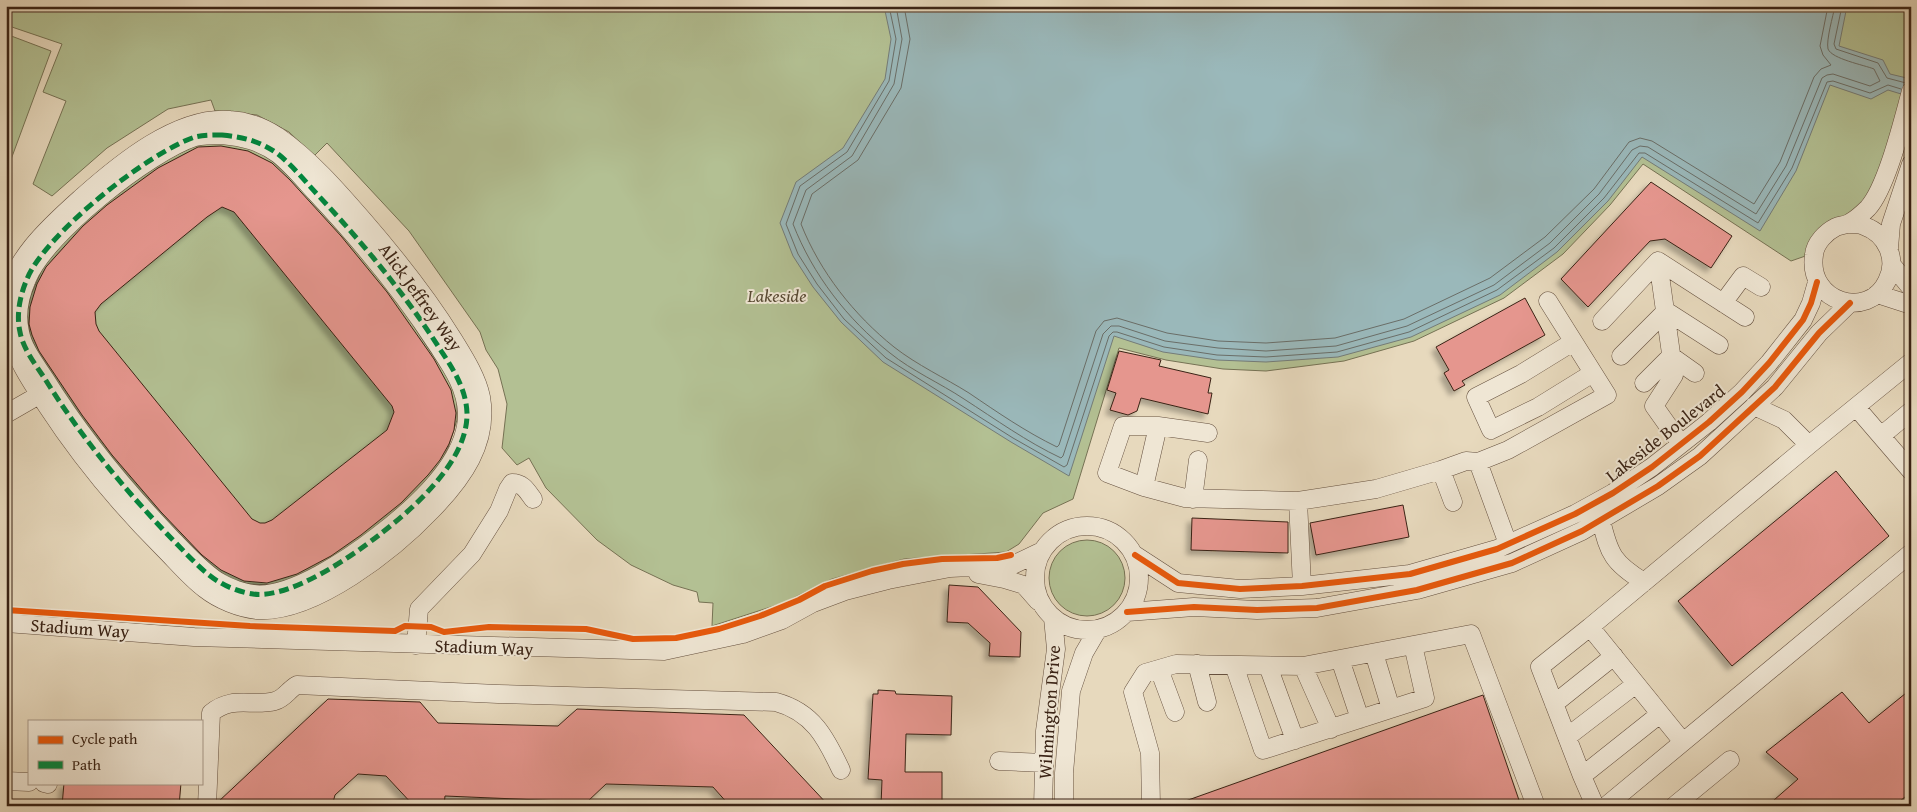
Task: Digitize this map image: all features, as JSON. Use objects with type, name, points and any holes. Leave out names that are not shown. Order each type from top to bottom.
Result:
[{"type":"street","points":[[1850,224],[1869,207],[1884,179],[1911,91]]},
{"type":"street","name":"Alick Jeffrey Way","points":[[6,304],[14,275],[27,253],[55,222],[122,164],[166,136],[199,122],[229,119],[256,125],[274,134],[306,160],[345,200],[393,255],[438,314],[468,362],[481,396],[481,430],[468,466],[446,496],[418,525],[390,549],[348,578],[301,604],[278,609],[256,610],[228,602],[205,589],[132,516],[90,467],[11,359],[11,344],[6,324]]},
{"type":"street","points":[[222,134],[244,137],[262,144],[280,156],[342,220],[417,313],[454,370],[464,393],[467,415],[456,455],[438,481],[402,518],[357,552],[312,578],[275,593],[252,594],[221,583],[193,560],[150,516],[91,447],[28,353],[20,332],[19,302],[27,276],[44,252],[72,221],[144,164],[169,149],[197,136],[222,134]]},
{"type":"street","points":[[1909,170],[1891,224],[1890,256],[1887,282],[1877,294],[1864,301],[1850,303],[1831,297],[1817,282],[1813,269],[1814,253],[1822,237],[1837,227],[1850,224],[1863,225],[1874,230],[1884,240],[1890,256],[1911,288]]},
{"type":"street","points":[[1658,261],[1744,317]]},
{"type":"street","points":[[1658,261],[1674,375],[1654,406],[1681,444]]},
{"type":"street","points":[[1602,322],[1658,261]]},
{"type":"street","points":[[1723,303],[1743,276],[1761,287]]},
{"type":"street","name":"Lakeside Boulevard","points":[[1135,555],[1178,583],[1240,589],[1302,586],[1410,574],[1497,549],[1575,514],[1613,493],[1652,467],[1709,422],[1736,398],[1769,363],[1803,320],[1811,303],[1817,282]]},
{"type":"street","points":[[1877,294],[1911,305]]},
{"type":"street","points":[[1208,433],[1158,426],[1123,426],[1107,473],[1144,487],[1193,498],[1298,502],[1376,489],[1466,461],[1478,462],[1517,445],[1607,395],[1548,301]]},
{"type":"street","name":"Lakeside Boulevard","points":[[1127,612],[1194,607],[1257,610],[1317,608],[1417,590],[1512,563],[1582,531],[1658,486],[1700,456],[1775,387],[1818,333],[1850,303]]},
{"type":"street","points":[[1666,311],[1719,345]]},
{"type":"street","points":[[1621,356],[1666,311]]},
{"type":"street","points":[[1574,342],[1521,374],[1476,397],[1491,430],[1538,408],[1593,373]]},
{"type":"street","points":[[1671,356],[1695,373]]},
{"type":"street","points":[[1644,383],[1671,356]]},
{"type":"street","points":[[1595,806],[1540,666],[1590,627],[1911,362]]},
{"type":"street","points":[[6,414],[39,395]]},
{"type":"street","points":[[1754,406],[1784,420],[1809,445]]},
{"type":"street","points":[[1856,407],[1909,465]]},
{"type":"street","points":[[1881,436],[1911,411]]},
{"type":"street","points":[[1144,487],[1158,426]]},
{"type":"street","points":[[1193,498],[1198,460]]},
{"type":"street","points":[[1478,462],[1508,544]]},
{"type":"street","points":[[1441,470],[1453,502]]},
{"type":"street","points":[[416,645],[419,609],[472,554],[499,511],[512,483],[518,483],[523,486],[533,499]]},
{"type":"street","points":[[1298,502],[1302,586]]},
{"type":"street","points":[[1601,520],[1607,542],[1617,563],[1644,582]]},
{"type":"street","points":[[1081,525],[1108,529],[1120,536],[1135,555],[1140,572],[1138,593],[1127,612],[1113,624],[1098,629],[1074,629],[1048,612],[1035,588],[1034,575],[1042,551],[1063,530],[1081,525]]},
{"type":"street","name":"Stadium Way","points":[[6,623],[194,637],[664,651],[743,634],[782,620],[813,604],[845,591],[888,580],[950,568],[1013,565],[1042,551]]},
{"type":"street","points":[[1606,806],[1911,553]]},
{"type":"street","name":"Stadium Way","points":[[950,568],[1024,585],[1048,612]]},
{"type":"street","name":"Wilmington Drive","points":[[1044,806],[1045,731],[1056,649],[1048,612]]},
{"type":"street","points":[[1590,627],[1682,742]]},
{"type":"street","name":"Wilmington Drive","points":[[1064,806],[1064,773],[1071,691],[1084,653],[1098,629]]},
{"type":"street","points":[[1151,806],[1150,753],[1133,692],[1145,673],[1176,664],[1303,666],[1471,634],[1536,806]]},
{"type":"street","points":[[1234,665],[1263,750],[1425,698],[1414,645]]},
{"type":"street","points":[[1374,653],[1390,709]]},
{"type":"street","points":[[1554,704],[1614,656]]},
{"type":"street","points":[[1340,659],[1360,719]]},
{"type":"street","points":[[1197,664],[1207,702]]},
{"type":"street","points":[[1268,666],[1295,740]]},
{"type":"street","points":[[1303,666],[1331,728]]},
{"type":"street","points":[[1159,669],[1175,712]]},
{"type":"street","points":[[1567,737],[1636,684]]},
{"type":"street","points":[[207,806],[211,713],[230,702],[273,702],[283,698],[289,689],[297,685],[498,694],[776,702],[790,706],[804,714],[827,739],[841,770]]},
{"type":"street","points":[[1582,776],[1660,714]]},
{"type":"street","points":[[1675,805],[1730,760]]},
{"type":"street","points":[[998,761],[1044,763]]},
{"type":"street","points":[[6,781],[28,782]]},
{"type":"green space","name":"Lakeside","points":[[6,6],[1911,6],[1911,91],[1884,179],[1814,253],[1791,261],[1643,164],[1610,205],[1563,254],[1504,298],[1414,341],[1344,361],[1266,371],[1223,369],[1166,360],[1119,348],[1073,499],[1043,513],[1019,544],[1006,552],[904,559],[832,579],[783,603],[712,626],[713,603],[699,602],[697,592],[673,585],[631,565],[597,540],[546,488],[529,458],[517,465],[502,448],[507,404],[498,369],[486,350],[480,332],[409,231],[327,143],[314,156],[289,132],[257,115],[215,111],[211,100],[168,109],[107,148],[52,196],[33,184],[66,101],[43,92],[62,44],[6,25]]},
{"type":"green space","points":[[6,34],[51,51],[6,173]]},
{"type":"green space","points":[[216,141],[247,146],[267,156],[314,201],[385,283],[450,381],[457,400],[457,420],[448,448],[442,460],[421,487],[387,518],[345,551],[298,579],[274,585],[249,584],[235,581],[218,572],[145,501],[82,421],[39,356],[30,336],[27,312],[31,295],[43,267],[65,241],[92,214],[156,165],[192,147]]},
{"type":"green space","points":[[1087,540],[1101,543],[1114,551],[1122,564],[1125,578],[1122,592],[1114,605],[1101,613],[1087,616],[1073,613],[1060,605],[1052,592],[1049,578],[1052,564],[1060,551],[1073,543]]},
{"type":"water","name":"Lakeside","points":[[884,6],[1847,6],[1839,46],[1883,60],[1890,74],[1911,79],[1911,97],[1888,90],[1871,99],[1830,85],[1796,171],[1760,231],[1642,157],[1608,201],[1557,252],[1500,295],[1411,337],[1338,357],[1266,362],[1217,360],[1163,352],[1114,336],[1069,476],[883,362],[841,322],[813,287],[793,256],[780,223],[796,182],[843,148],[885,79],[891,39]]},
{"type":"building","points":[[221,146],[248,151],[272,163],[290,180],[341,236],[387,292],[434,359],[451,390],[456,413],[454,430],[440,460],[401,503],[331,556],[297,574],[267,583],[244,581],[221,570],[202,555],[161,512],[112,455],[82,415],[39,351],[29,324],[30,307],[37,284],[46,267],[83,226],[107,205],[158,168],[198,147]],"holes":[[[222,207],[234,212],[392,406],[394,412],[387,430],[272,520],[265,523],[252,519],[99,331],[96,324],[95,312],[101,304],[207,217]]]},
{"type":"building","points":[[1651,182],[1732,236],[1711,268],[1665,239],[1650,241],[1588,307],[1561,279]]},
{"type":"building","points":[[1525,298],[1545,335],[1462,381],[1465,385],[1454,391],[1444,373],[1449,370],[1436,347]]},
{"type":"building","points":[[1119,351],[1161,360],[1159,366],[1211,378],[1208,393],[1212,393],[1208,414],[1141,398],[1137,411],[1128,415],[1110,410],[1116,393],[1107,390]]},
{"type":"building","points":[[1836,471],[1889,536],[1732,666],[1678,601]]},
{"type":"building","points":[[1403,505],[1409,537],[1316,555],[1310,523]]},
{"type":"building","points":[[1192,518],[1288,522],[1288,553],[1191,550]]},
{"type":"building","points":[[949,585],[978,587],[1021,632],[1020,657],[989,656],[990,643],[968,623],[947,622]]},
{"type":"building","points":[[1911,689],[1911,792],[1894,806],[1785,806],[1774,800],[1798,779],[1766,752],[1842,692],[1869,723]]},
{"type":"building","points":[[878,690],[895,691],[896,694],[952,696],[951,735],[906,734],[905,772],[942,772],[942,806],[881,806],[882,780],[868,779],[873,694],[878,694]]},
{"type":"building","points":[[1483,695],[1521,806],[1177,806],[1177,804]]},
{"type":"building","points":[[328,699],[420,702],[438,723],[558,726],[577,709],[744,715],[829,806],[730,806],[713,787],[606,784],[587,802],[445,796],[444,806],[414,806],[386,776],[358,774],[335,795],[332,806],[218,806],[218,802]]},
{"type":"building","points":[[64,784],[181,784],[179,806],[62,806]]},
{"type":"marked path","points":[[222,135],[251,140],[278,154],[349,229],[380,266],[424,325],[453,369],[466,403],[465,431],[459,449],[449,466],[436,482],[408,511],[337,565],[302,583],[268,594],[253,594],[241,591],[228,587],[215,579],[195,562],[154,519],[104,462],[73,421],[27,351],[18,319],[19,305],[27,279],[54,240],[76,218],[100,197],[152,159],[195,137],[222,135]]},
{"type":"cycle path","points":[[1135,555],[1178,583],[1240,589],[1302,586],[1410,574],[1497,549],[1575,514],[1613,493],[1652,467],[1709,422],[1742,392],[1769,363],[1803,320],[1811,303],[1817,282]]},
{"type":"cycle path","points":[[1127,612],[1194,607],[1257,610],[1317,608],[1417,590],[1512,563],[1582,531],[1658,486],[1700,456],[1775,387],[1819,333],[1850,303]]},
{"type":"cycle path","points":[[6,610],[250,626],[395,631],[405,626],[431,627],[444,632],[489,627],[586,629],[633,639],[676,638],[719,629],[760,616],[799,600],[825,586],[872,571],[903,564],[942,559],[997,558],[1011,555]]}]
